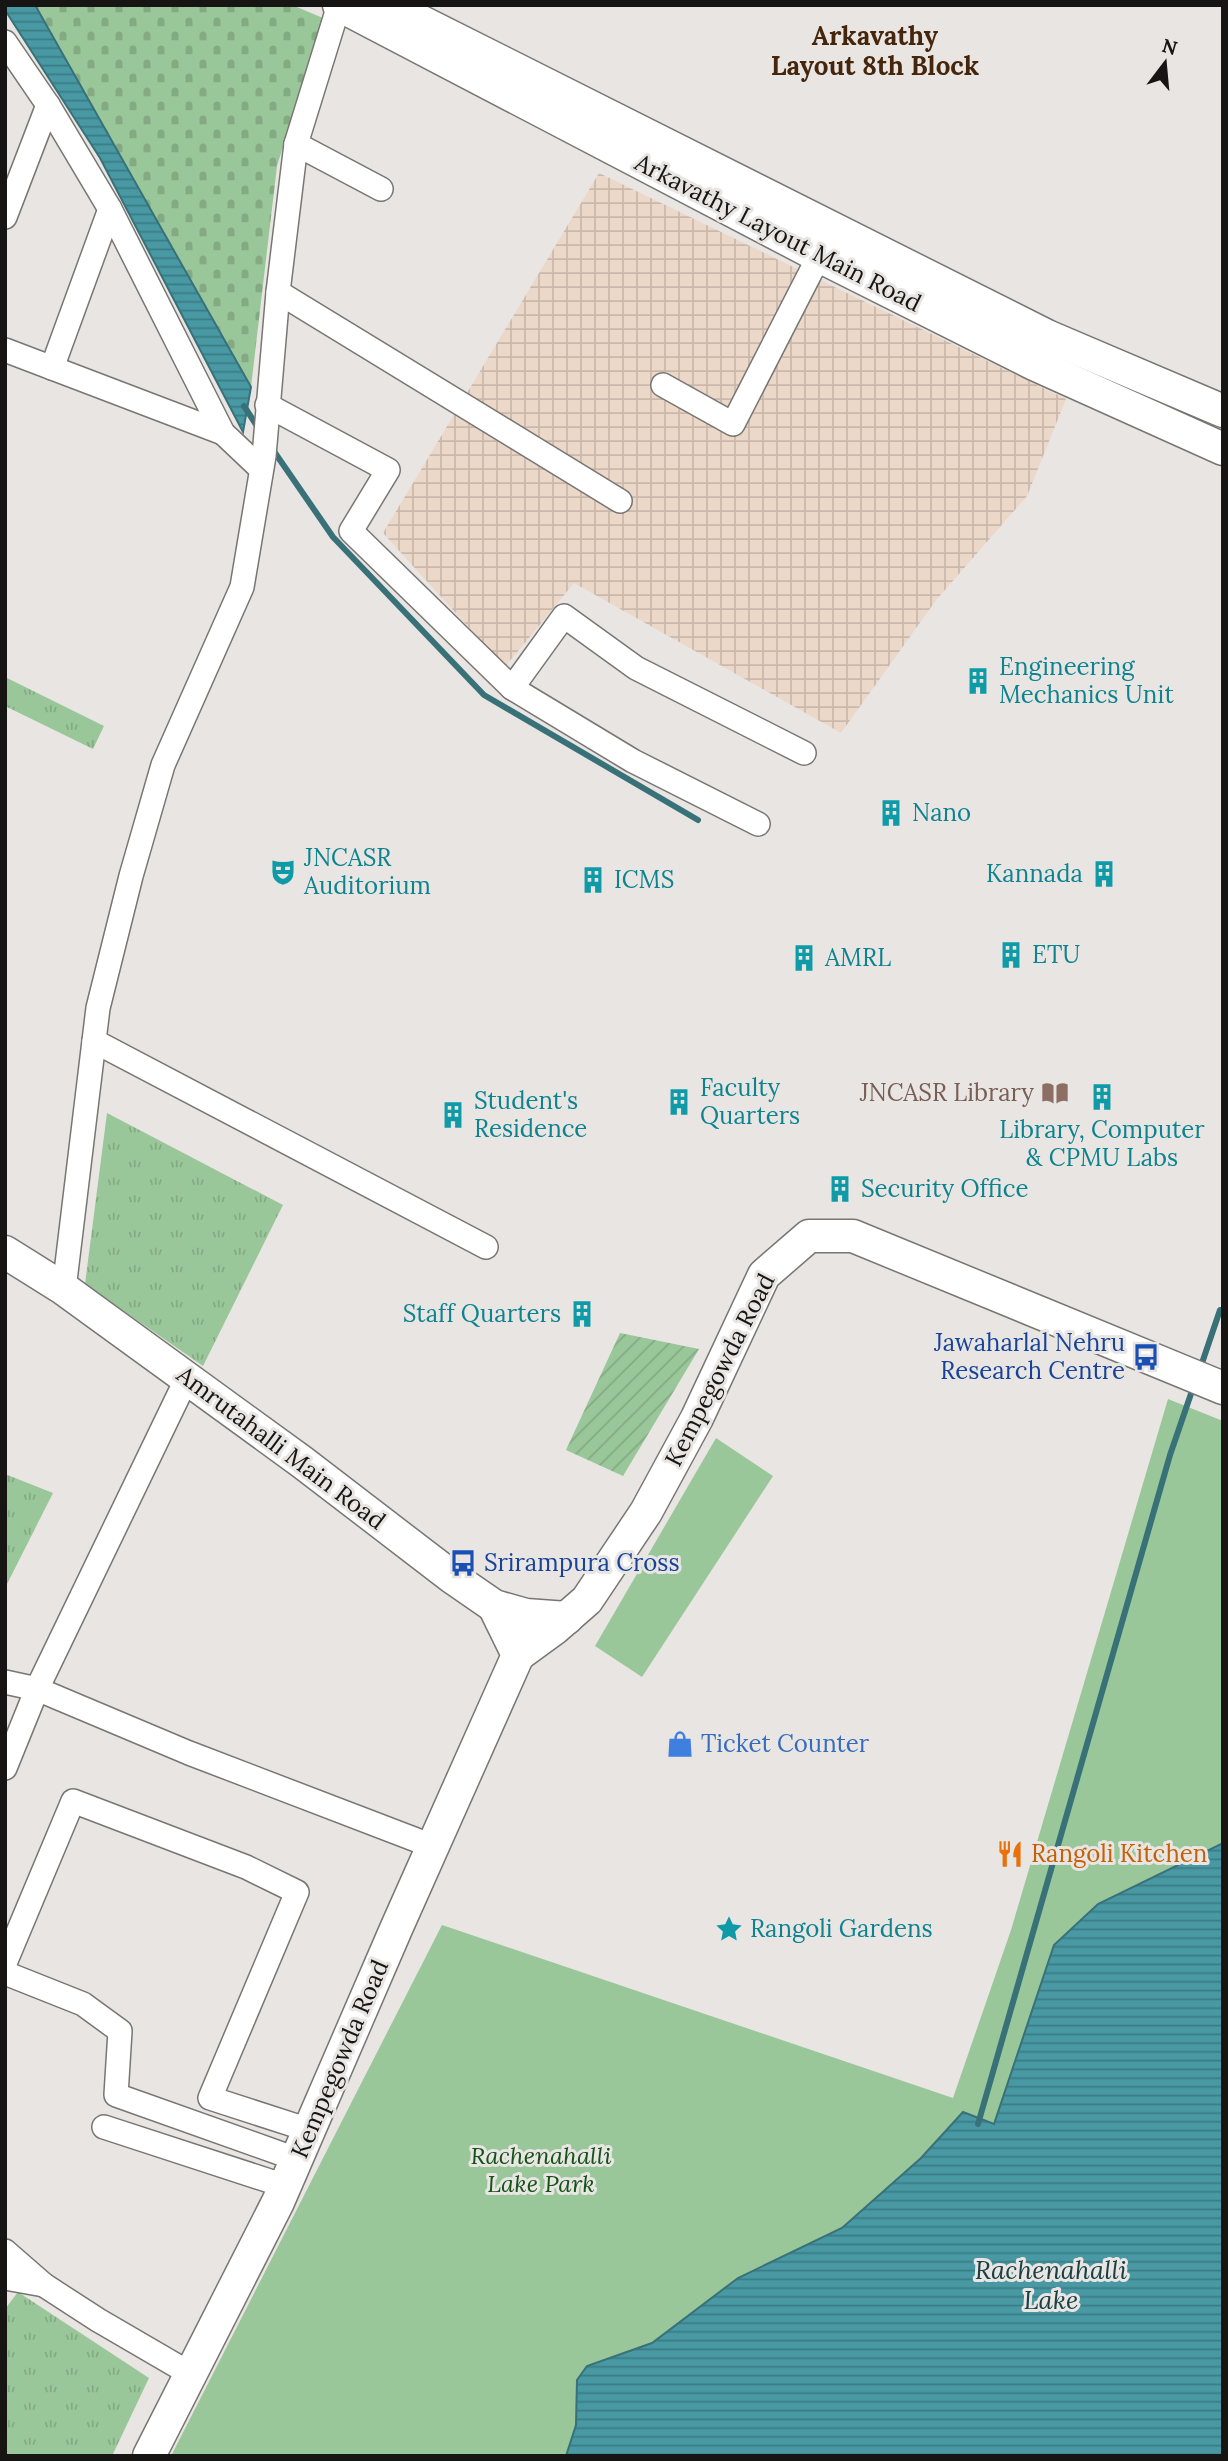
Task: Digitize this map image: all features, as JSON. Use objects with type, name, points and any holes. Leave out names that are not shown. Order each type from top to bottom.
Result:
[{"type":"street","points":[[64,1289],[98,1009],[131,876],[163,765],[242,587],[262,463],[278,292],[296,144],[339,5]]},
{"type":"street","name":"Arkavathy Layout Main Road","points":[[339,5],[819,256],[1034,364],[1223,449]]},
{"type":"street","name":"Arkavathy Layout Main Road","points":[[388,5],[1047,336],[1223,411]]},
{"type":"street","points":[[5,42],[48,105],[110,209],[223,433]]},
{"type":"street","points":[[5,217],[48,105]]},
{"type":"street","points":[[296,144],[381,189]]},
{"type":"street","points":[[52,368],[110,209]]},
{"type":"street","points":[[663,386],[733,424],[819,256]]},
{"type":"street","points":[[278,292],[620,501]]},
{"type":"street","points":[[5,350],[223,433],[262,463]]},
{"type":"street","points":[[267,408],[388,470],[351,531],[512,688],[633,761],[758,824]]},
{"type":"street","points":[[512,688],[564,616],[636,668],[804,753]]},
{"type":"street","points":[[94,1041],[486,1247]]},
{"type":"street","name":"Kempegowda Road","points":[[149,2456],[291,2172],[517,1655],[587,1600],[646,1512],[697,1418],[765,1275],[809,1236],[853,1236],[1205,1381]]},
{"type":"street","name":"Amrutahalli Main Road","points":[[5,1252],[64,1289],[187,1378],[494,1606],[526,1615],[567,1618]]},
{"type":"street","points":[[5,1768],[37,1689],[187,1378]]},
{"type":"street","points":[[494,1606],[517,1655]]},
{"type":"street","points":[[5,1682],[37,1689],[189,1753],[432,1846]]},
{"type":"street","points":[[5,1963],[73,1801],[246,1867],[297,1892],[200,2125]]},
{"type":"street","points":[[5,1973],[83,2004],[120,2031],[116,2095],[200,2125],[291,2172]]},
{"type":"street","points":[[210,2098],[309,2130]]},
{"type":"street","points":[[104,2127],[291,2172]]},
{"type":"street","points":[[5,2251],[44,2285],[189,2373]]},
{"type":"street","points":[[5,2278],[44,2285]]},
{"type":"shaded area","points":[[599,173],[1066,399],[1027,496],[937,599],[841,733],[574,583],[505,667],[383,533]]},
{"type":"green space","points":[[35,5],[292,5],[323,18],[277,166],[251,387]]},
{"type":"green space","points":[[5,677],[104,726],[93,749],[5,706]]},
{"type":"green space","points":[[107,1113],[283,1205],[203,1366],[85,1284]]},
{"type":"green space","points":[[620,1333],[699,1349],[623,1476],[566,1450]]},
{"type":"green space","name":"Rachenahalli Lake Park","points":[[1168,1399],[1223,1421],[1223,1843],[1098,1904],[1054,1945],[994,2124],[963,2112],[921,2158],[842,2228],[738,2278],[652,2343],[587,2366],[577,2380],[576,2425],[566,2456],[171,2456],[442,1925],[953,2098],[1011,1930]]},
{"type":"green space","points":[[716,1438],[773,1476],[642,1677],[595,1646]]},
{"type":"green space","points":[[5,1474],[53,1493],[5,1588]]},
{"type":"green space","points":[[18,2292],[149,2378],[112,2456],[5,2456],[5,2309]]},
{"type":"water","points":[[5,5],[35,5],[251,387],[243,432],[100,158],[5,10]]},
{"type":"water","name":"Rachenahalli Lake","points":[[1223,1843],[1223,2456],[566,2456],[576,2425],[577,2380],[587,2366],[652,2343],[738,2278],[842,2228],[921,2158],[963,2112],[994,2124],[1054,1945],[1098,1904]]},
{"type":"waterway","points":[[244,406],[259,429]]},
{"type":"waterway","points":[[271,447],[333,537],[484,695],[698,820]]},
{"type":"waterway","points":[[1200,1369],[1220,1310],[1223,1310]]},
{"type":"waterway","points":[[978,2124],[1170,1455],[1194,1385]]},
{"type":"place","name":"Engineering Mechanics Unit","points":[[978,681]]},
{"type":"place","name":"Nano","points":[[891,813]]},
{"type":"place","name":"JNCASR Auditorium","points":[[283,872]]},
{"type":"place","name":"Kannada","points":[[1104,874]]},
{"type":"place","name":"ICMS","points":[[593,880]]},
{"type":"place","name":"ETU","points":[[1011,955]]},
{"type":"place","name":"AMRL","points":[[804,958]]},
{"type":"place","name":"JNCASR Library","points":[[1055,1093]]},
{"type":"place","name":"Library, Computer & CPMU Labs","points":[[1102,1097]]},
{"type":"place","name":"Faculty Quarters","points":[[679,1102]]},
{"type":"place","name":"Student's Residence","points":[[453,1115]]},
{"type":"place","name":"Security Office","points":[[840,1189]]},
{"type":"place","name":"Staff Quarters","points":[[582,1314]]},
{"type":"place","name":"Jawaharlal Nehru Research Centre","points":[[1146,1357]]},
{"type":"place","name":"Srirampura Cross","points":[[463,1563]]},
{"type":"place","name":"Ticket Counter","points":[[680,1744]]},
{"type":"place","name":"Rangoli Kitchen","points":[[1010,1854]]},
{"type":"place","name":"Rangoli Gardens","points":[[729,1929]]},
{"type":"district","name":"Arkavathy Layout 8th Block","points":[[875,51]]}]
